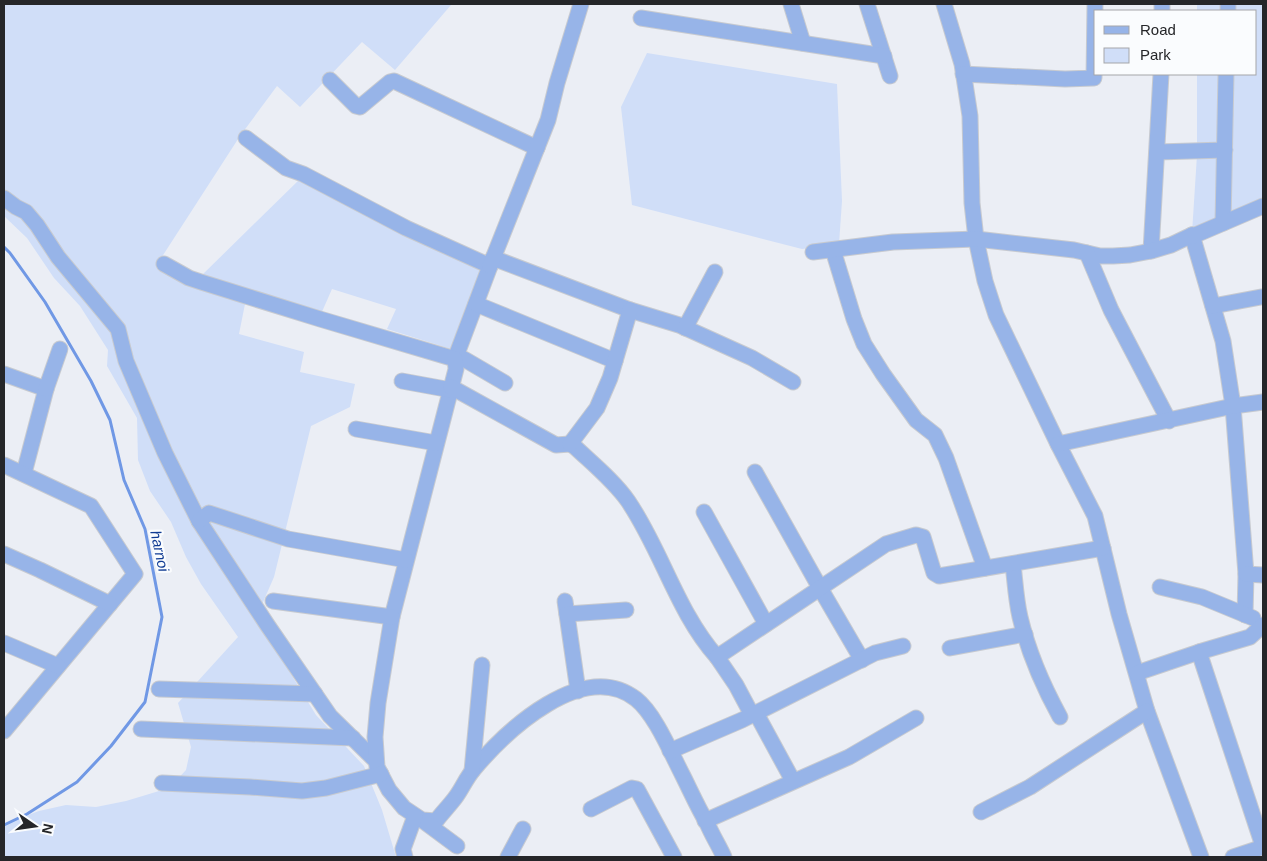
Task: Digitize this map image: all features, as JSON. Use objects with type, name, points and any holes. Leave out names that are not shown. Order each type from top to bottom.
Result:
[{"type":"street","points":[[378,768],[375,737],[378,703],[392,617],[456,368],[455,359],[491,262],[548,120],[581,4]]},
{"type":"street","points":[[791,4],[803,43]]},
{"type":"street","points":[[867,4],[890,76]]},
{"type":"street","points":[[944,4],[963,74],[970,116],[972,203],[976,239],[985,282],[996,315],[1095,516],[1119,614],[1147,711],[1201,857]]},
{"type":"street","points":[[641,18],[884,56]]},
{"type":"street","points":[[963,74],[1065,79],[1094,78],[1094,75]]},
{"type":"street","points":[[1151,251],[1161,75]]},
{"type":"street","points":[[1223,223],[1226,75]]},
{"type":"street","points":[[330,80],[356,106],[360,107],[390,82],[394,81],[537,148]]},
{"type":"street","points":[[246,138],[286,168],[303,174],[406,228],[491,262],[685,328],[752,358],[793,382]]},
{"type":"street","points":[[1157,152],[1225,150]]},
{"type":"street","points":[[4,198],[26,212],[58,257],[118,329],[130,371],[166,453],[199,521],[330,716],[353,738],[378,768],[389,790],[404,808],[457,846]]},
{"type":"street","points":[[812,252],[893,242],[976,239],[1100,256],[1130,255],[1171,246],[1192,235],[1263,206]]},
{"type":"street","points":[[1192,235],[1223,341],[1233,406],[1246,574],[1245,615]]},
{"type":"street","points":[[833,250],[854,319],[864,344],[916,420],[935,435],[946,458],[984,568]]},
{"type":"street","points":[[1087,253],[1111,310],[1169,422]]},
{"type":"street","points":[[164,264],[189,278],[201,282],[320,319],[455,359],[464,360],[505,383]]},
{"type":"street","points":[[685,328],[714,272]]},
{"type":"street","points":[[1213,306],[1261,297]]},
{"type":"street","points":[[476,304],[615,361]]},
{"type":"street","points":[[570,444],[597,408],[615,361],[630,310]]},
{"type":"street","points":[[24,473],[46,389],[60,349]]},
{"type":"street","points":[[4,374],[46,389]]},
{"type":"street","points":[[402,381],[451,388],[556,445],[570,444],[618,488],[629,502],[669,575],[683,609],[703,641],[717,656],[736,685],[793,781]]},
{"type":"street","points":[[1058,444],[1169,422],[1233,406],[1263,402]]},
{"type":"street","points":[[356,429],[436,443]]},
{"type":"street","points":[[4,465],[91,506],[135,574],[4,731]]},
{"type":"street","points":[[755,472],[862,660]]},
{"type":"street","points":[[199,521],[209,512],[288,539],[406,560]]},
{"type":"street","points":[[704,512],[766,624]]},
{"type":"street","points":[[717,656],[886,544],[916,535],[923,537],[934,573],[939,576],[1103,548]]},
{"type":"street","points":[[4,554],[110,604]]},
{"type":"street","points":[[1013,564],[1020,616],[1025,634],[1049,697],[1060,717]]},
{"type":"street","points":[[1246,574],[1263,576]]},
{"type":"street","points":[[1137,673],[1250,637],[1263,624],[1202,596],[1160,587]]},
{"type":"street","points":[[273,601],[392,617]]},
{"type":"street","points":[[578,691],[566,608],[626,610]]},
{"type":"street","points":[[950,648],[1025,634]]},
{"type":"street","points":[[4,643],[58,666]]},
{"type":"street","points":[[670,751],[754,714],[875,653],[903,646]]},
{"type":"street","points":[[1199,652],[1263,846],[1233,857]]},
{"type":"street","points":[[472,771],[482,665]]},
{"type":"street","points":[[418,818],[436,821],[455,798],[472,771],[511,732],[546,704],[562,696],[591,687],[608,686],[625,692],[636,699],[647,710],[670,751],[723,857]]},
{"type":"street","points":[[159,689],[315,694]]},
{"type":"street","points":[[981,812],[1030,787],[1147,711]]},
{"type":"street","points":[[705,820],[849,756],[916,718]]},
{"type":"street","points":[[141,729],[353,738]]},
{"type":"street","points":[[162,782],[250,786],[302,791],[326,788],[378,768]]},
{"type":"street","points":[[592,809],[632,788],[637,789],[674,857]]},
{"type":"street","points":[[405,857],[403,849],[418,818]]},
{"type":"street","points":[[508,857],[523,829]]},
{"type":"green space","points":[[4,4],[451,5],[395,70],[362,42],[300,107],[277,86],[240,136],[156,266],[245,304],[239,334],[304,352],[300,372],[355,384],[350,407],[311,426],[274,577],[260,609],[264,630],[316,715],[364,766],[382,810],[396,857],[4,857],[4,824],[39,811],[66,805],[96,807],[126,801],[169,788],[186,770],[191,747],[178,703],[238,637],[201,584],[186,557],[171,522],[150,491],[138,460],[137,418],[107,366],[108,350],[80,306],[54,278],[27,238],[4,216]]},
{"type":"green space","points":[[1197,4],[1263,4],[1263,201],[1192,233],[1197,155],[1197,75],[1257,75],[1257,10],[1197,10]]},
{"type":"green space","points":[[647,53],[837,84],[842,201],[839,244],[802,249],[632,205],[621,107]]},
{"type":"green space","points":[[300,179],[481,268],[451,349],[387,329],[396,309],[332,289],[321,314],[202,275]]},
{"type":"waterway","name":"harnoi","points":[[4,247],[45,302],[91,381],[110,420],[124,480],[145,529],[162,617],[145,702],[111,746],[77,782],[27,814],[4,825]]}]
